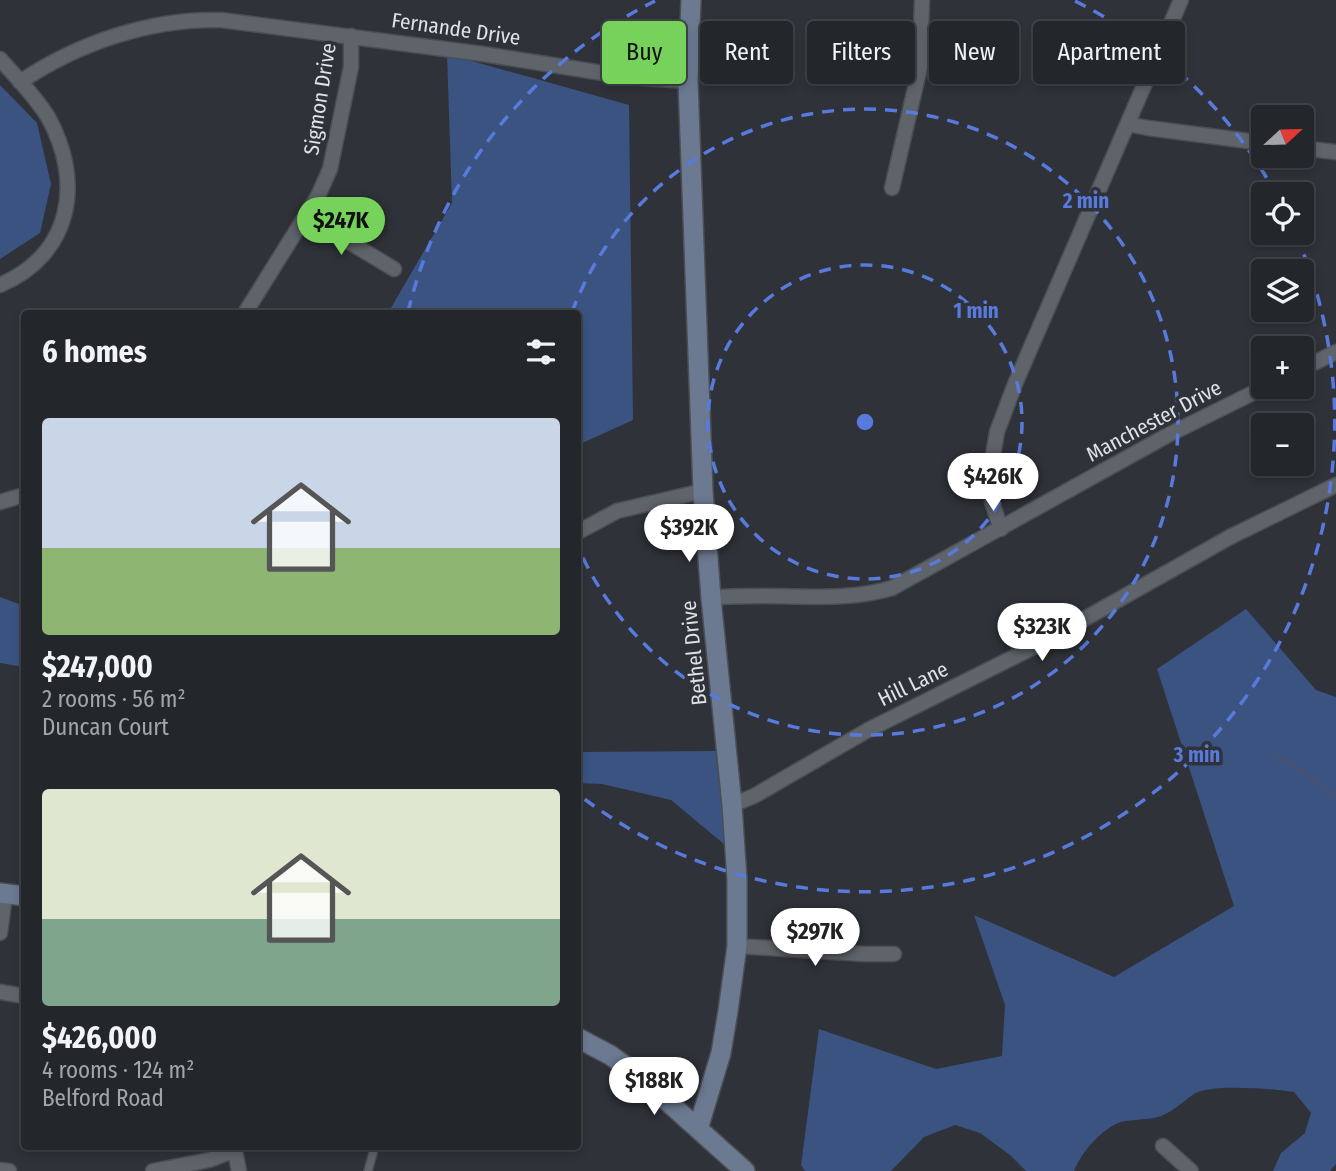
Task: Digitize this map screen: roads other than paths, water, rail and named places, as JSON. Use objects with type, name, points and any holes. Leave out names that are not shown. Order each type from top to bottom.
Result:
[{"type":"street","name":"Bethel Drive","points":[[691,0],[688,81],[703,491],[711,598],[733,805],[737,880],[737,946],[721,1053],[698,1129]]},
{"type":"street","points":[[892,188],[920,66],[922,0]]},
{"type":"street","points":[[1001,529],[992,502],[992,461],[997,432],[1015,384],[1181,0]]},
{"type":"street","name":"Fernande Drive","points":[[20,82],[48,64],[142,27],[172,21],[221,20],[483,54],[628,77],[688,81]]},
{"type":"street","name":"Sigmon Drive","points":[[247,310],[318,196],[335,154],[351,67],[351,36]]},
{"type":"street","points":[[0,59],[41,107],[57,135],[68,177],[68,205],[56,236],[25,270],[0,285]]},
{"type":"street","points":[[1128,124],[1251,141]]},
{"type":"street","points":[[1314,149],[1336,152]]},
{"type":"street","points":[[306,216],[394,269]]},
{"type":"street","points":[[1314,363],[1336,352]]},
{"type":"street","name":"Manchester Drive","points":[[711,598],[739,595],[853,596],[877,592],[905,582],[1168,435],[1251,394]]},
{"type":"street","name":"Hill Lane","points":[[733,805],[754,796],[868,730],[1038,645],[1230,537],[1336,485]]},
{"type":"street","points":[[581,531],[617,511],[703,491]]},
{"type":"street","points":[[0,502],[21,496]]},
{"type":"street","points":[[0,933],[10,895]]},
{"type":"street","points":[[737,946],[894,954]]},
{"type":"street","points":[[0,992],[21,996]]},
{"type":"street","points":[[581,1040],[610,1055],[638,1075],[745,1171]]},
{"type":"street","points":[[1163,1146],[1188,1170]]},
{"type":"street","points":[[153,1171],[209,1160],[230,1150]]},
{"type":"street","points":[[234,1150],[239,1171]]},
{"type":"street","points":[[0,1170],[9,1171]]},
{"type":"lane","points":[[368,1171],[374,1150]]},
{"type":"waterway","points":[[1275,756],[1296,767],[1336,797]]}]
